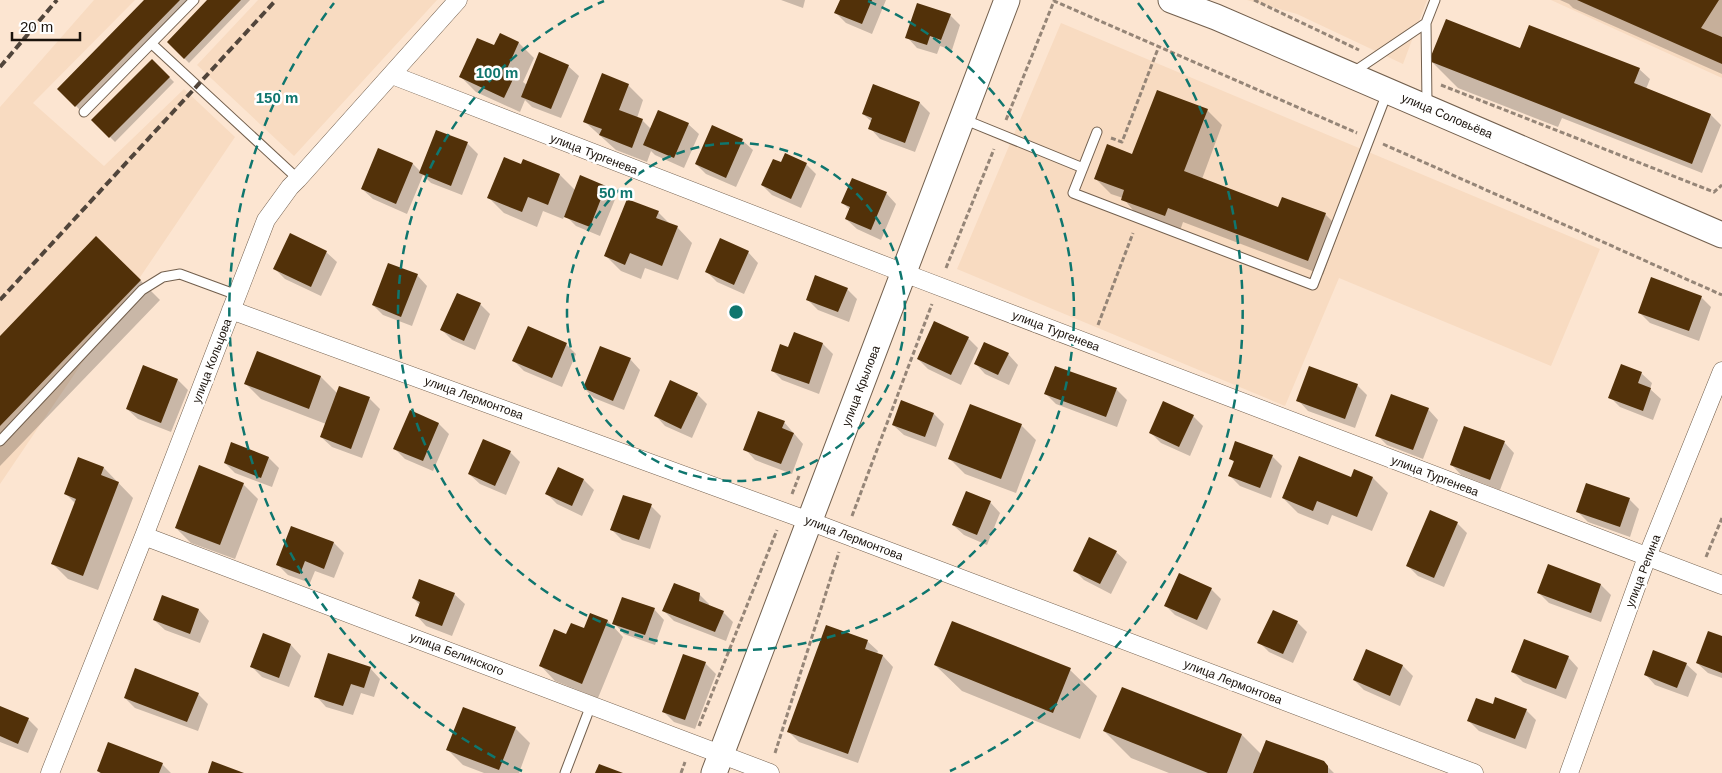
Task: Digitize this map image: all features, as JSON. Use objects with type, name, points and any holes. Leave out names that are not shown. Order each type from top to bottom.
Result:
[{"type":"main road","name":"улица Крылова","points":[[718,764],[1007,0]]},
{"type":"main road","name":"улица Соловьёва","points":[[1171,0],[1204,6],[1350,74],[1722,234]]},
{"type":"street","name":"улица Кольцова","points":[[50,773],[266,220],[290,186],[458,0]]},
{"type":"street","name":"улица Тургенева","points":[[392,75],[1091,345],[1722,585]]},
{"type":"street","name":"улица Лермонтова","points":[[234,302],[1474,773]]},
{"type":"street","name":"улица Репина","points":[[1570,773],[1647,557],[1722,371]]},
{"type":"street","name":"улица Белинского","points":[[144,536],[591,705],[718,764],[769,773]]},
{"type":"lane","points":[[84,112],[194,0]]},
{"type":"lane","points":[[1427,107],[1426,23],[1435,0]]},
{"type":"lane","points":[[1350,74],[1426,23]]},
{"type":"lane","points":[[152,44],[298,179]]},
{"type":"lane","points":[[1097,132],[1073,194],[1313,285],[1388,90]]},
{"type":"lane","points":[[962,119],[1083,168]]},
{"type":"lane","points":[[0,441],[142,290],[163,277],[180,274],[234,302]]},
{"type":"lane","points":[[565,773],[591,705]]},
{"type":"path","points":[[1254,0],[1374,57]]},
{"type":"path","points":[[769,773],[844,535],[938,286],[1054,1],[1722,294]]},
{"type":"path","points":[[1097,132],[1122,142],[1159,46]]},
{"type":"path","points":[[1426,80],[1714,192],[1722,185]]},
{"type":"path","points":[[1091,345],[1135,226]]},
{"type":"path","points":[[1699,576],[1722,518]]},
{"type":"shaded area","points":[[94,0],[135,0],[33,103],[104,166],[184,89],[235,137],[0,484],[0,107]]},
{"type":"shaded area","points":[[258,0],[437,0],[294,156],[197,65]]},
{"type":"shaded area","points":[[1247,0],[1427,0],[1403,64],[1297,14]]},
{"type":"shaded area","points":[[1551,0],[1722,0],[1722,78]]},
{"type":"shaded area","points":[[1061,23],[1600,249],[1551,366],[1339,278],[1285,406],[957,269]]},
{"type":"building","points":[[144,0],[180,0],[75,107],[57,89]]},
{"type":"building","points":[[207,0],[241,0],[184,59],[167,42]]},
{"type":"building","points":[[840,0],[872,0],[862,24],[834,13]]},
{"type":"building","points":[[1577,0],[1719,0],[1701,28],[1722,37],[1722,64]]},
{"type":"building","points":[[917,3],[951,14],[941,40],[930,36],[927,45],[905,38]]},
{"type":"building","points":[[1446,19],[1520,48],[1529,25],[1640,68],[1634,83],[1711,114],[1692,164],[1429,61]]},
{"type":"building","points":[[500,33],[519,42],[507,69],[516,73],[504,98],[459,77],[477,38],[494,45]]},
{"type":"building","points":[[539,52],[569,65],[551,109],[521,97]]},
{"type":"building","points":[[152,59],[170,77],[109,138],[91,120]]},
{"type":"building","points":[[602,73],[629,84],[619,110],[643,119],[632,148],[599,135],[602,129],[583,122]]},
{"type":"building","points":[[873,84],[920,102],[905,143],[868,129],[872,118],[862,114]]},
{"type":"building","points":[[1157,90],[1208,109],[1184,171],[1278,207],[1282,197],[1326,213],[1308,261],[1168,208],[1165,216],[1121,200],[1124,190],[1094,179],[1107,144],[1132,154]]},
{"type":"building","points":[[658,110],[689,123],[674,158],[643,145]]},
{"type":"building","points":[[712,125],[743,139],[726,178],[695,164]]},
{"type":"building","points":[[436,130],[468,142],[451,186],[419,173]]},
{"type":"building","points":[[378,148],[413,163],[396,204],[361,189]]},
{"type":"building","points":[[785,153],[807,163],[791,199],[761,185],[773,159],[781,162]]},
{"type":"building","points":[[504,157],[521,164],[523,159],[560,174],[548,205],[528,197],[522,212],[487,198]]},
{"type":"building","points":[[580,175],[606,186],[590,227],[564,217]]},
{"type":"building","points":[[852,178],[887,192],[871,230],[845,219],[850,207],[841,203]]},
{"type":"building","points":[[627,199],[659,211],[656,218],[678,226],[662,266],[630,253],[625,265],[604,256]]},
{"type":"building","points":[[290,233],[327,251],[311,287],[273,269]]},
{"type":"building","points":[[96,236],[141,280],[0,426],[0,336]]},
{"type":"building","points":[[720,238],[749,251],[734,285],[705,272]]},
{"type":"building","points":[[388,263],[418,274],[401,317],[372,305]]},
{"type":"building","points":[[815,275],[848,288],[838,312],[806,300]]},
{"type":"building","points":[[1651,277],[1702,296],[1689,331],[1638,313]]},
{"type":"building","points":[[457,293],[481,303],[464,341],[440,330]]},
{"type":"building","points":[[934,321],[969,337],[951,375],[917,359]]},
{"type":"building","points":[[528,326],[567,343],[552,378],[512,361]]},
{"type":"building","points":[[794,332],[823,343],[809,384],[771,371],[780,344],[788,347]]},
{"type":"building","points":[[984,342],[1009,353],[998,375],[974,364]]},
{"type":"building","points":[[600,346],[631,358],[613,401],[583,388]]},
{"type":"building","points":[[257,351],[321,376],[309,409],[244,384]]},
{"type":"building","points":[[1621,364],[1642,372],[1638,383],[1651,388],[1643,411],[1608,398]]},
{"type":"building","points":[[143,365],[178,379],[161,423],[126,409]]},
{"type":"building","points":[[1055,366],[1117,388],[1106,417],[1044,394]]},
{"type":"building","points":[[1309,366],[1358,384],[1345,419],[1296,401]]},
{"type":"building","points":[[670,380],[698,393],[681,429],[654,416]]},
{"type":"building","points":[[339,386],[370,397],[351,449],[320,437]]},
{"type":"building","points":[[1391,394],[1429,408],[1413,450],[1375,436]]},
{"type":"building","points":[[901,400],[934,413],[925,437],[892,425]]},
{"type":"building","points":[[1163,401],[1194,415],[1179,447],[1149,433]]},
{"type":"building","points":[[970,404],[1022,424],[1001,479],[948,459]]},
{"type":"building","points":[[410,410],[439,423],[423,461],[393,449]]},
{"type":"building","points":[[758,411],[785,421],[782,428],[794,433],[781,464],[743,450]]},
{"type":"building","points":[[1464,426],[1505,441],[1490,480],[1450,465]]},
{"type":"building","points":[[483,439],[511,451],[495,486],[468,474]]},
{"type":"building","points":[[1235,441],[1273,455],[1260,488],[1228,476],[1234,461],[1229,459]]},
{"type":"building","points":[[231,442],[269,457],[261,478],[224,463]]},
{"type":"building","points":[[1299,456],[1351,477],[1354,469],[1373,477],[1357,517],[1317,501],[1313,511],[1282,498]]},
{"type":"building","points":[[78,457],[104,467],[101,475],[119,482],[83,576],[51,564],[76,499],[64,494]]},
{"type":"building","points":[[199,465],[244,483],[220,545],[175,528]]},
{"type":"building","points":[[558,467],[584,479],[572,506],[545,494]]},
{"type":"building","points":[[1586,483],[1630,498],[1620,527],[1576,512]]},
{"type":"building","points":[[966,491],[991,501],[977,535],[952,525]]},
{"type":"building","points":[[623,495],[652,504],[639,540],[610,530]]},
{"type":"building","points":[[1430,510],[1458,522],[1434,578],[1406,566]]},
{"type":"building","points":[[291,526],[334,542],[324,569],[305,561],[300,574],[276,565]]},
{"type":"building","points":[[1089,537],[1117,551],[1100,584],[1073,571]]},
{"type":"building","points":[[1548,564],[1601,584],[1591,613],[1537,593]]},
{"type":"building","points":[[1179,573],[1212,588],[1197,620],[1164,606]]},
{"type":"building","points":[[419,579],[455,593],[442,626],[415,616],[420,602],[412,598]]},
{"type":"building","points":[[674,583],[700,593],[699,601],[724,611],[715,632],[662,611]]},
{"type":"building","points":[[162,595],[199,609],[190,634],[153,620]]},
{"type":"building","points":[[622,597],[655,608],[645,635],[612,624]]},
{"type":"building","points":[[1273,610],[1298,621],[1283,654],[1257,643]]},
{"type":"building","points":[[590,613],[608,620],[582,684],[539,666],[554,629],[566,634],[571,623],[584,628]]},
{"type":"building","points":[[952,621],[1071,668],[1053,713],[934,665]]},
{"type":"building","points":[[826,625],[868,640],[865,649],[883,655],[848,754],[787,732]]},
{"type":"building","points":[[1708,631],[1722,636],[1722,673],[1696,663]]},
{"type":"building","points":[[263,633],[291,644],[279,678],[250,667]]},
{"type":"building","points":[[1524,639],[1569,656],[1556,689],[1511,672]]},
{"type":"building","points":[[1366,649],[1403,665],[1390,696],[1353,680]]},
{"type":"building","points":[[1653,650],[1687,663],[1677,688],[1644,675]]},
{"type":"building","points":[[328,653],[371,667],[364,688],[351,684],[343,706],[314,697]]},
{"type":"building","points":[[683,654],[706,662],[685,720],[662,712]]},
{"type":"building","points":[[135,668],[199,693],[187,722],[124,698]]},
{"type":"building","points":[[1122,687],[1242,734],[1227,773],[1208,773],[1103,731]]},
{"type":"building","points":[[1495,697],[1527,709],[1515,739],[1467,721],[1476,698],[1493,704]]},
{"type":"building","points":[[0,706],[29,718],[18,744],[0,736]]},
{"type":"building","points":[[463,707],[516,727],[499,770],[446,750]]},
{"type":"building","points":[[1266,740],[1324,761],[1328,766],[1328,773],[1253,773]]},
{"type":"building","points":[[108,742],[163,763],[159,773],[101,773],[97,771]]},
{"type":"building","points":[[212,761],[244,773],[208,773]]},
{"type":"building","points":[[599,764],[623,773],[595,773]]},
{"type":"railway","points":[[0,67],[57,0]]},
{"type":"railway","points":[[0,300],[276,0]]}]
